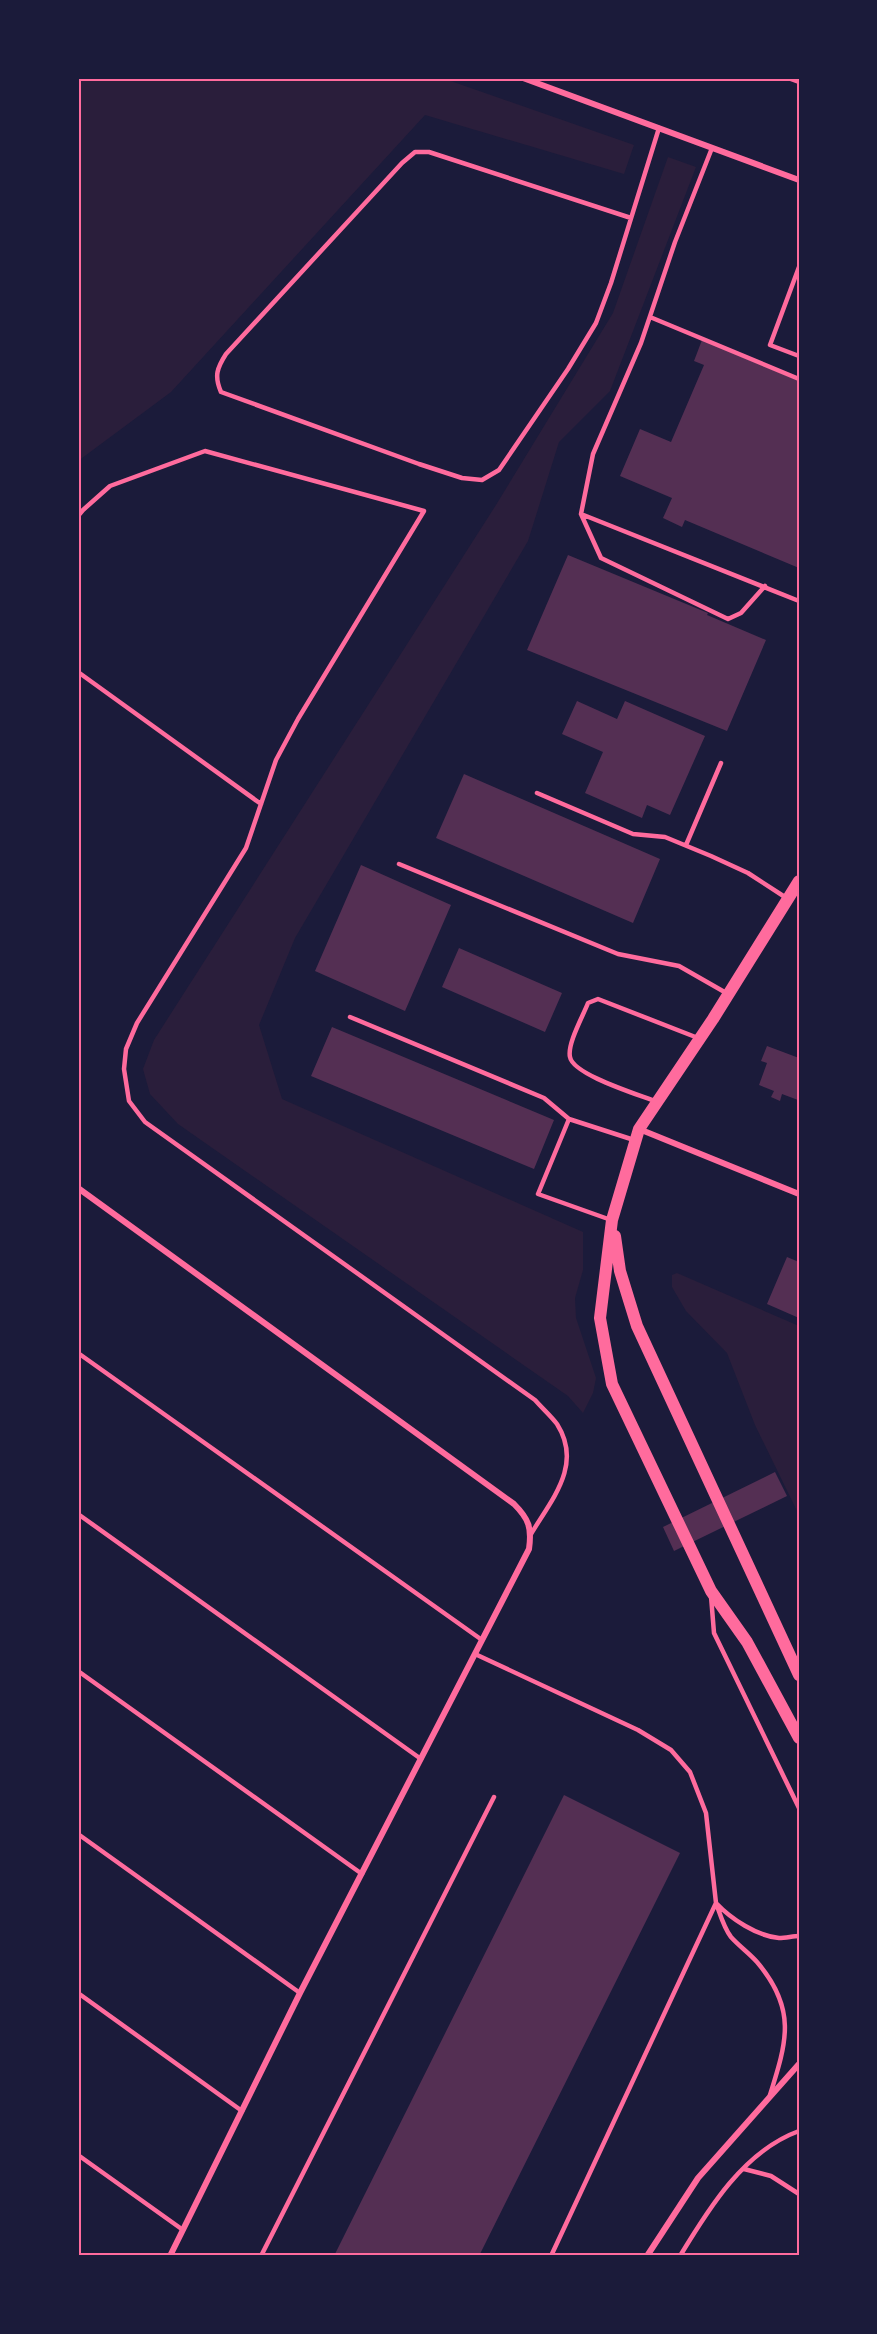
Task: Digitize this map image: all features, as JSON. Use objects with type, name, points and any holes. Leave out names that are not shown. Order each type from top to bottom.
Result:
[{"type":"main road","points":[[799,881],[637,1135],[612,1220],[600,1318],[612,1384],[711,1591],[747,1642],[799,1738]]},
{"type":"main road","points":[[612,1220],[620,1271],[637,1326],[799,1675]]},
{"type":"street","points":[[523,78],[799,180]]},
{"type":"street","points":[[637,1135],[799,1194]]},
{"type":"street","points":[[78,1188],[514,1504],[525,1515],[531,1534],[529,1550],[300,1993],[170,2256]]},
{"type":"street","points":[[647,2256],[698,2178],[799,2064]]},
{"type":"lane","points":[[788,78],[799,82]]},
{"type":"lane","points":[[631,218],[429,152],[415,152],[402,163],[226,354],[217,369],[217,383],[221,392],[419,464],[462,478],[482,480],[499,470],[568,369],[596,323],[631,218],[659,128]]},
{"type":"lane","points":[[712,148],[675,242],[641,343],[593,454],[581,514],[601,558],[728,619],[741,613],[765,586]]},
{"type":"lane","points":[[799,267],[770,345],[799,356]]},
{"type":"lane","points":[[650,317],[799,379]]},
{"type":"lane","points":[[78,516],[110,486],[205,451],[424,511],[297,719],[276,760],[246,848],[137,1023],[126,1048],[124,1069],[129,1101],[145,1122],[535,1400],[556,1423],[566,1442],[568,1464],[562,1481],[531,1534]]},
{"type":"lane","points":[[581,514],[799,601]]},
{"type":"lane","points":[[78,672],[261,804]]},
{"type":"lane","points":[[686,845],[721,763]]},
{"type":"lane","points":[[537,793],[633,834],[665,837],[686,845],[748,873],[788,899]]},
{"type":"lane","points":[[399,864],[618,954],[679,966],[728,994]]},
{"type":"lane","points":[[657,1102],[583,1072],[572,1063],[569,1057],[570,1048],[588,1003],[598,999],[700,1038]]},
{"type":"lane","points":[[350,1017],[544,1098],[569,1119],[637,1135]]},
{"type":"lane","points":[[569,1119],[538,1194],[612,1220]]},
{"type":"lane","points":[[78,1353],[482,1640]]},
{"type":"lane","points":[[78,1514],[421,1759]]},
{"type":"lane","points":[[711,1591],[714,1633],[799,1808]]},
{"type":"lane","points":[[475,1654],[638,1730],[671,1750],[690,1772],[706,1813],[716,1903],[730,1935],[757,1962],[776,1988],[784,2007],[785,2036],[782,2057],[769,2098]]},
{"type":"lane","points":[[78,1671],[362,1874]]},
{"type":"lane","points":[[261,2256],[494,1797]]},
{"type":"lane","points":[[78,1834],[300,1993]]},
{"type":"lane","points":[[716,1903],[725,1913],[757,1932],[779,1938],[799,1936]]},
{"type":"lane","points":[[551,2256],[716,1903]]},
{"type":"lane","points":[[78,1993],[242,2111]]},
{"type":"lane","points":[[680,2256],[709,2208],[744,2169],[771,2144],[799,2131]]},
{"type":"lane","points":[[78,2155],[183,2230]]},
{"type":"lane","points":[[744,2169],[771,2176],[799,2194]]},
{"type":"shaded area","points":[[78,78],[442,78],[634,145],[624,174],[425,115],[171,392],[78,461]]},
{"type":"shaded area","points":[[668,157],[696,167],[610,391],[559,442],[528,541],[295,938],[259,1025],[282,1099],[583,1232],[583,1270],[575,1298],[576,1318],[596,1378],[593,1393],[583,1413],[568,1396],[178,1124],[150,1094],[143,1069],[154,1040],[496,505],[613,313]]},
{"type":"shaded area","points":[[677,1273],[799,1326],[799,1515],[755,1425],[727,1353],[686,1311],[672,1287],[672,1275]]},
{"type":"building","points":[[702,340],[799,381],[799,568],[685,520],[682,527],[663,518],[672,498],[620,476],[640,429],[671,442],[704,365],[694,361]]},
{"type":"building","points":[[568,555],[708,613],[707,615],[766,640],[727,731],[527,650]]},
{"type":"building","points":[[577,701],[617,719],[625,701],[705,736],[670,815],[647,805],[642,818],[585,793],[603,752],[562,734]]},
{"type":"building","points":[[464,774],[660,859],[633,923],[436,838]]},
{"type":"building","points":[[361,865],[451,905],[405,1011],[315,971]]},
{"type":"building","points":[[459,948],[562,993],[545,1032],[442,987]]},
{"type":"building","points":[[332,1027],[554,1120],[534,1169],[311,1076]]},
{"type":"building","points":[[767,1046],[799,1058],[798,1100],[782,1094],[780,1101],[771,1097],[774,1091],[759,1085],[767,1063],[761,1061]]},
{"type":"building","points":[[787,1257],[799,1262],[799,1318],[767,1304]]},
{"type":"building","points":[[775,1472],[787,1496],[674,1551],[663,1527]]},
{"type":"building","points":[[564,1795],[680,1853],[479,2256],[334,2256]]}]
